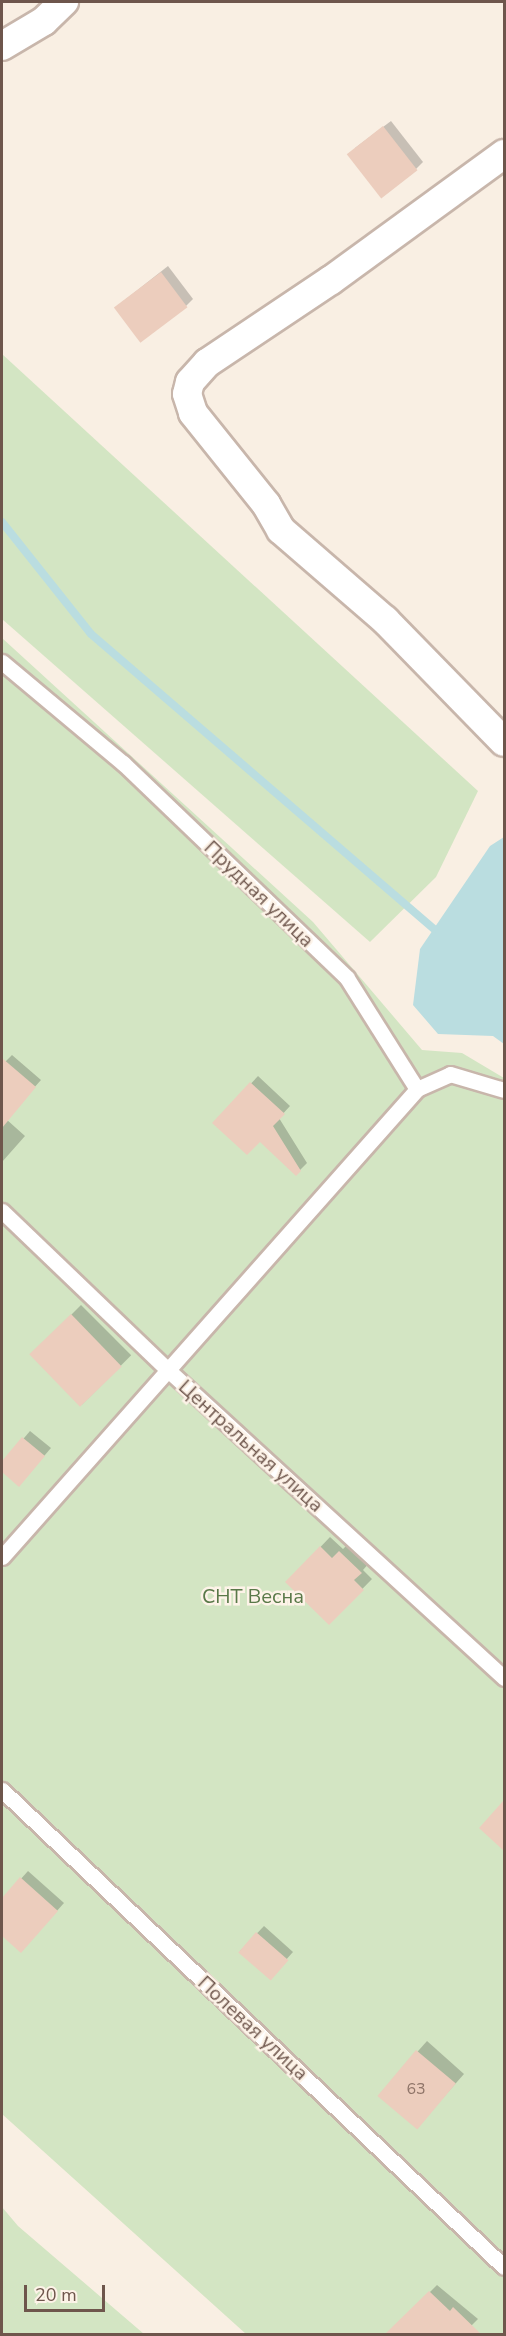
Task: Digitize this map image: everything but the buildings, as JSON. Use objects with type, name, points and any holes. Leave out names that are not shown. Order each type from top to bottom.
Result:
[{"type":"street","points":[[2,46],[44,21],[64,2]]},
{"type":"street","points":[[504,154],[331,280],[207,363],[190,382],[187,393],[193,413],[266,504],[281,530],[386,621],[504,742]]},
{"type":"lane","name":"Прудная улица","points":[[2,662],[123,763],[347,978],[417,1089]]},
{"type":"lane","points":[[2,1557],[417,1089],[450,1074],[504,1090]]},
{"type":"lane","name":"Центральная улица","points":[[2,1210],[168,1370],[504,1678]]},
{"type":"lane","name":"Полевая улица","points":[[2,1790],[504,2267]]},
{"type":"green space","points":[[2,354],[478,791],[436,877],[370,942],[2,619]]},
{"type":"green space","name":"СНТ Весна","points":[[2,638],[313,922],[422,1050],[462,1053],[504,1078],[504,2334],[246,2334],[2,2114]]},
{"type":"green space","points":[[2,2207],[18,2226],[144,2334],[2,2334]]},
{"type":"water","points":[[504,837],[504,1044],[493,1036],[438,1034],[413,1005],[420,949],[490,846]]},
{"type":"waterway","points":[[2,522],[91,634],[434,929]]}]
